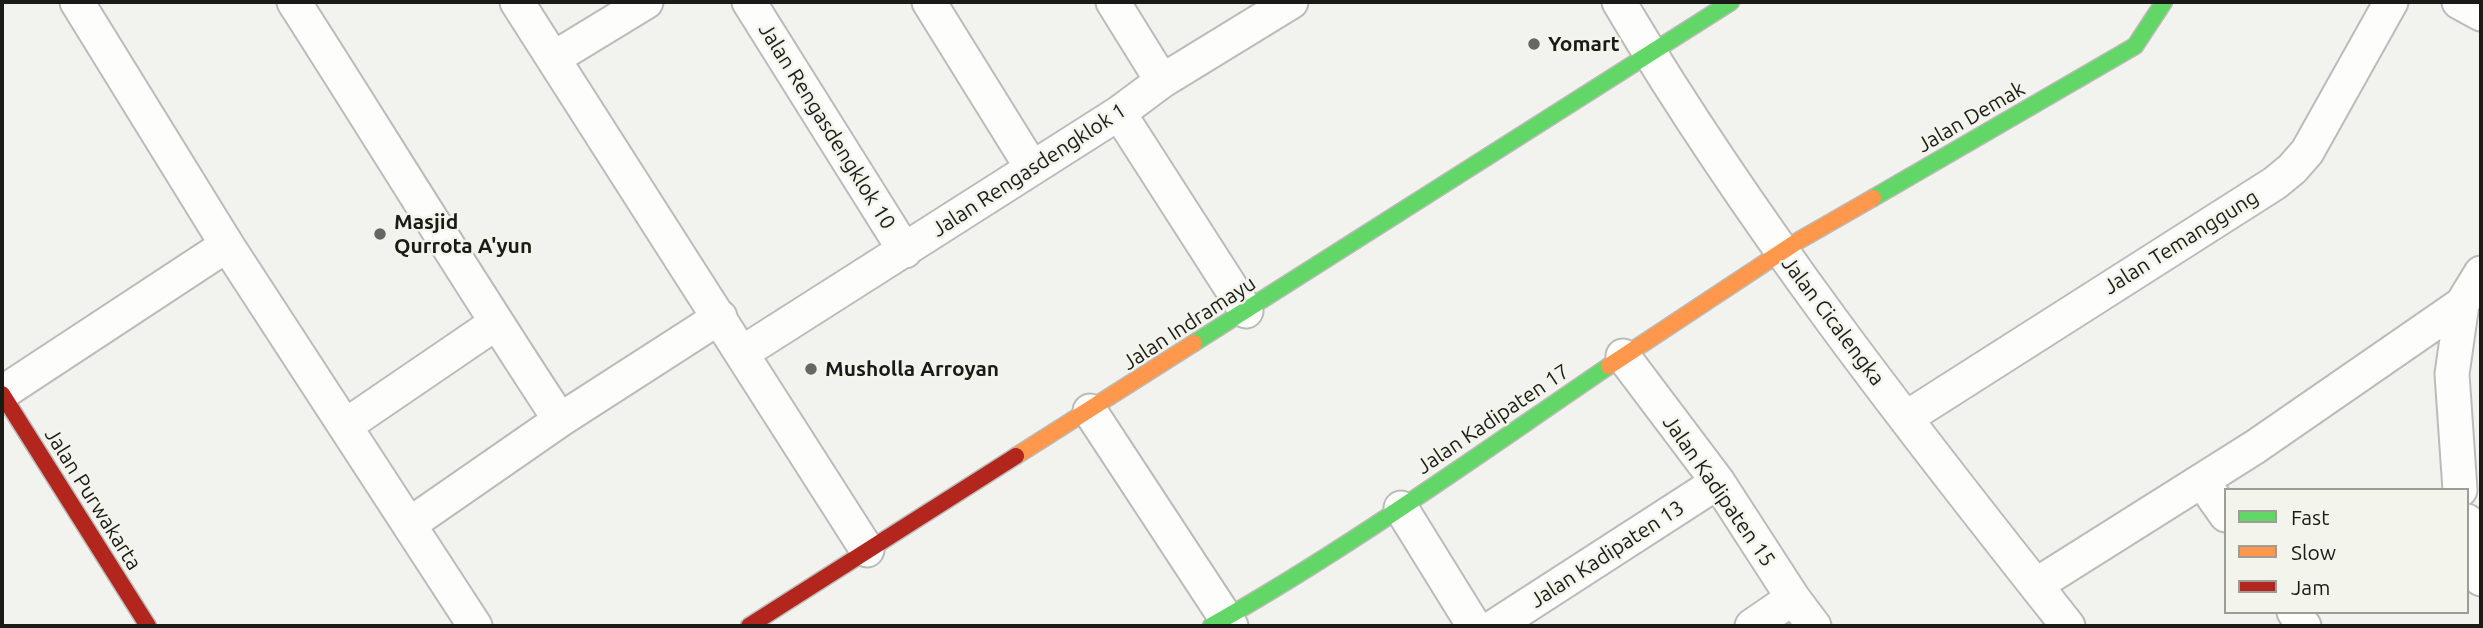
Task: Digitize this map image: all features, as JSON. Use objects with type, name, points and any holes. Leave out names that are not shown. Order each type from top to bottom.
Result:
[{"type":"street","points":[[77,2],[227,245],[475,626]]},
{"type":"street","points":[[294,2],[560,420]]},
{"type":"street","points":[[517,2],[720,317],[754,345],[867,551]]},
{"type":"street","points":[[554,58],[646,2]]},
{"type":"street","name":"Jalan Rengasdengklok 10","points":[[749,2],[905,251]]},
{"type":"street","points":[[929,2],[1032,168]]},
{"type":"street","points":[[1113,2],[1162,81]]},
{"type":"street","name":"Jalan Rengasdengklok 1","points":[[754,345],[1119,113],[1162,81],[1291,2]]},
{"type":"street","name":"Jalan Cicalengka","points":[[1619,2],[1649,52],[1782,251],[1906,418],[2068,626]]},
{"type":"street","name":"Jalan Indramayu","points":[[749,626],[1731,2]]},
{"type":"street","name":"Jalan Demak","points":[[1782,251],[2135,46],[2164,2]]},
{"type":"street","name":"Jalan Temanggung","points":[[1906,418],[2275,183],[2292,169],[2306,152],[2391,2]]},
{"type":"street","points":[[2459,2],[2481,13]]},
{"type":"street","points":[[1119,113],[1246,311]]},
{"type":"street","points":[[5,405],[227,245]]},
{"type":"street","name":"Jalan Kadipaten 17","points":[[1223,623],[1401,508],[1782,251]]},
{"type":"street","points":[[2460,488],[2452,374],[2462,304],[2481,273]]},
{"type":"street","points":[[2036,585],[2202,481],[2462,304]]},
{"type":"street","points":[[410,524],[560,420],[720,317]]},
{"type":"street","points":[[345,426],[496,323]]},
{"type":"street","name":"Jalan Kadipaten 15","points":[[1623,356],[1718,482],[1814,626]]},
{"type":"street","name":"Jalan Purwakarta","points":[[5,405],[148,626]]},
{"type":"street","points":[[1090,411],[1223,623]]},
{"type":"street","points":[[2202,481],[2224,512]]},
{"type":"street","name":"Jalan Kadipaten 13","points":[[1495,626],[1718,482]]},
{"type":"street","points":[[1401,508],[1474,626]]},
{"type":"street","points":[[2469,529],[2481,579]]},
{"type":"street","points":[[1752,626],[1793,598]]},
{"type":"traffic: fast","points":[[1194,343],[1731,2]]},
{"type":"traffic: fast","points":[[1873,198],[2135,46],[2164,2]]},
{"type":"traffic: fast","points":[[1211,626],[1363,533],[1609,366]]},
{"type":"traffic: slow","points":[[1609,366],[1798,241],[1873,198]]},
{"type":"traffic: slow","points":[[1016,456],[1194,343]]},
{"type":"traffic: jam","points":[[2,394],[148,626]]},
{"type":"traffic: jam","points":[[749,626],[1016,456]]},
{"type":"place","name":"Yomart","points":[[1534,44]]},
{"type":"place","name":"Masjid Qurrota A'yun","points":[[380,234]]},
{"type":"place","name":"Musholla Arroyan","points":[[811,369]]}]
